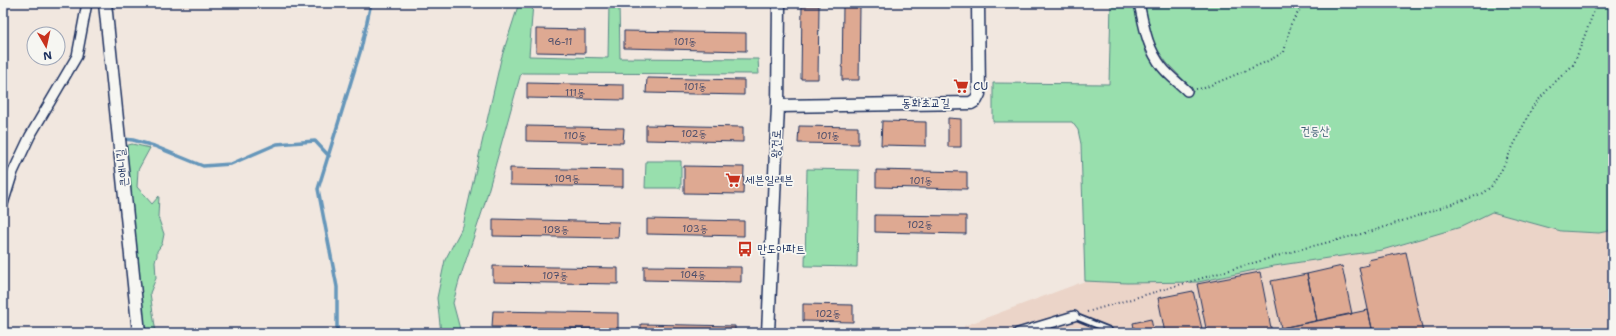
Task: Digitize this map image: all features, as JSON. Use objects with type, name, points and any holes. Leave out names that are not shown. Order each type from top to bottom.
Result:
[{"type":"street","points":[[3,204],[13,172],[30,136],[77,56],[87,3]]},
{"type":"street","name":"큰애니길","points":[[105,3],[139,333]]},
{"type":"street","name":"왕건로","points":[[768,333],[778,106],[779,3]]},
{"type":"street","name":"동화초교길","points":[[778,106],[971,103],[976,100],[978,94],[978,3]]},
{"type":"street","points":[[1139,3],[1147,41],[1152,51],[1162,67],[1187,90]]},
{"type":"street","points":[[1018,333],[1074,316]]},
{"type":"lane","points":[[1074,316],[1110,330],[1110,333]]},
{"type":"path","points":[[1187,90],[1204,88],[1266,62],[1284,52],[1291,24],[1304,3]]},
{"type":"path","points":[[1074,316],[1301,249],[1373,231],[1481,194],[1491,187],[1501,171],[1533,106],[1574,64],[1597,3]]},
{"type":"shaded area","points":[[1492,212],[1561,231],[1599,233],[1613,230],[1613,333],[964,333],[964,326],[1085,281],[1127,283],[1198,282],[1274,266],[1382,250],[1412,242]]},
{"type":"green space","points":[[519,3],[533,3],[529,56],[608,58],[609,3],[619,3],[620,58],[758,59],[759,74],[521,73],[484,206],[453,303],[461,333],[441,333],[437,298],[445,260],[463,226],[501,59]]},
{"type":"green space","name":"건등산","points":[[1111,3],[1134,3],[1146,53],[1160,70],[1188,94],[1194,91],[1167,63],[1153,43],[1143,3],[1613,3],[1613,230],[1599,233],[1561,231],[1492,212],[1461,227],[1382,250],[1274,266],[1198,282],[1127,283],[1085,281],[1081,144],[1078,130],[1072,122],[993,122],[993,83],[1109,84]]},
{"type":"green space","points":[[132,144],[150,148],[138,170],[137,187],[152,204],[159,196],[158,217],[164,234],[162,244],[157,251],[155,261],[156,278],[150,293],[156,333],[144,333],[125,146]]},
{"type":"green space","points":[[646,161],[681,161],[681,188],[645,188]]},
{"type":"green space","points":[[807,169],[859,170],[857,267],[805,266]]},
{"type":"building","points":[[802,6],[819,6],[818,79],[801,79]]},
{"type":"building","points":[[843,6],[860,7],[859,80],[842,80]]},
{"type":"building","points":[[536,29],[585,30],[585,53],[536,52]]},
{"type":"building","points":[[624,31],[746,33],[746,51],[624,48]]},
{"type":"building","points":[[647,78],[744,80],[744,95],[646,93]]},
{"type":"building","points":[[527,83],[624,85],[624,100],[527,98]]},
{"type":"building","points":[[948,118],[961,119],[961,147],[948,147]]},
{"type":"building","points":[[882,121],[926,122],[926,146],[881,145]]},
{"type":"building","points":[[646,125],[743,127],[743,142],[646,140]]},
{"type":"building","points":[[526,126],[624,128],[623,143],[526,141]]},
{"type":"building","points":[[799,126],[858,127],[858,144],[798,143]]},
{"type":"building","points":[[684,166],[744,167],[743,194],[684,193]]},
{"type":"building","points":[[510,168],[623,170],[623,187],[510,185]]},
{"type":"building","points":[[876,170],[967,172],[967,189],[876,187]]},
{"type":"building","points":[[875,215],[966,216],[966,234],[875,232]]},
{"type":"building","points":[[493,219],[619,222],[618,238],[493,236]]},
{"type":"building","points":[[647,219],[744,221],[744,236],[647,234]]},
{"type":"building","points":[[1406,252],[1423,333],[1373,333],[1359,267],[1369,265],[1368,260]]},
{"type":"building","points":[[493,266],[618,268],[618,284],[493,282]]},
{"type":"building","points":[[644,266],[741,267],[741,282],[644,280]]},
{"type":"building","points":[[1342,266],[1352,314],[1317,321],[1307,274]]},
{"type":"building","points":[[1260,272],[1272,333],[1207,333],[1197,284]]},
{"type":"building","points":[[1307,274],[1317,321],[1281,328],[1271,281]]},
{"type":"building","points":[[1193,291],[1203,333],[1165,333],[1158,298]]},
{"type":"building","points":[[803,304],[853,305],[853,322],[803,321]]},
{"type":"building","points":[[1368,310],[1373,333],[1282,333],[1281,328]]},
{"type":"building","points":[[493,311],[618,313],[618,329],[492,327]]},
{"type":"building","points":[[1151,319],[1154,333],[1135,333],[1133,323]]},
{"type":"building","points":[[641,324],[735,326],[735,333],[641,333]]},
{"type":"waterway","points":[[337,333],[337,287],[318,189],[361,49],[371,3]]},
{"type":"waterway","points":[[124,139],[154,146],[203,166],[231,164],[277,144],[315,141],[329,156]]},
{"type":"place","name":"CU","points":[[961,86]]},
{"type":"place","name":"세븐일레븐","points":[[733,180]]},
{"type":"place","name":"만도아파트","points":[[745,249]]}]
